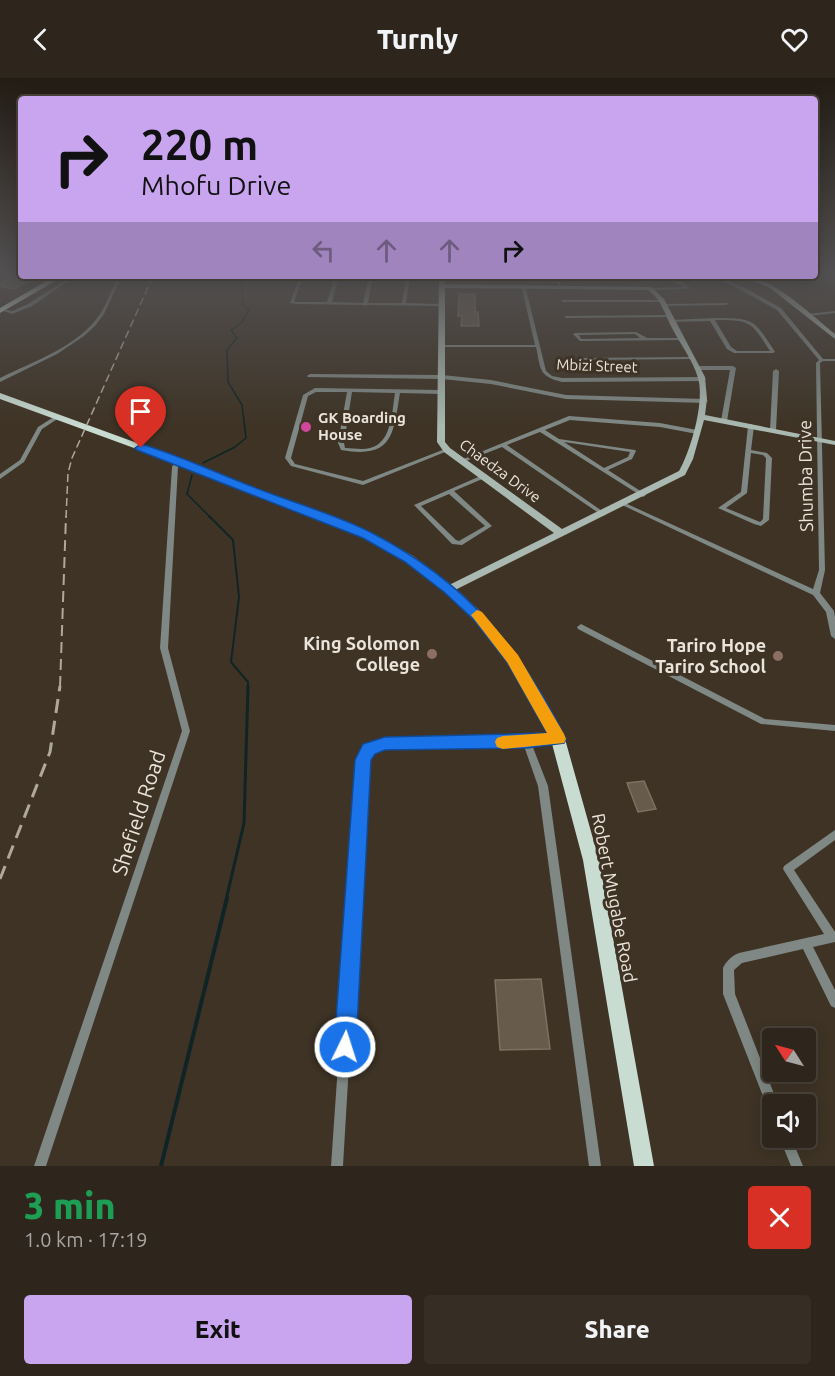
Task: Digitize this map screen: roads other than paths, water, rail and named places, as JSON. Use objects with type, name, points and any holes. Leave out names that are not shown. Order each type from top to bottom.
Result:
[{"type":"main road","name":"Robert Mugabe Road","points":[[0,396],[178,461],[368,536],[409,559],[449,589],[478,616],[513,659],[558,739],[591,860],[644,1166]]},
{"type":"street","points":[[0,380],[54,353],[84,334],[91,326]]},
{"type":"street","name":"Chaedza Drive","points":[[441,326],[441,442],[447,450],[464,460],[562,534]]},
{"type":"street","name":"Mbizi Street","points":[[532,326],[544,371],[550,377],[562,380],[703,379]]},
{"type":"street","points":[[449,589],[643,495],[682,473],[688,464],[705,401],[703,379],[674,326]]},
{"type":"street","points":[[716,326],[729,348],[736,352],[773,351],[754,326]]},
{"type":"street","points":[[793,326],[822,360],[835,360]]},
{"type":"street","points":[[821,326],[835,337]]},
{"type":"street","points":[[645,339],[636,333],[575,334],[577,339],[645,339],[681,339]]},
{"type":"street","points":[[441,346],[537,346]]},
{"type":"street","points":[[582,359],[692,358]]},
{"type":"street","name":"Shumba Drive","points":[[816,593],[822,570],[818,363],[822,360]]},
{"type":"street","points":[[698,368],[733,369],[724,421]]},
{"type":"street","points":[[773,430],[777,371]]},
{"type":"street","points":[[310,376],[442,376],[491,382],[566,397],[705,401]]},
{"type":"street","points":[[441,392],[315,390],[306,394],[288,458],[293,465],[363,483],[447,450]]},
{"type":"street","points":[[350,391],[341,443],[343,449],[361,452],[384,444],[389,435],[398,391]]},
{"type":"street","points":[[0,477],[22,461],[40,428],[57,417]]},
{"type":"street","points":[[464,460],[569,418],[580,417],[660,425],[697,432]]},
{"type":"street","points":[[702,417],[820,438],[835,443]]},
{"type":"street","points":[[749,451],[765,454],[769,458],[766,520],[761,524],[721,508],[744,493],[751,426]]},
{"type":"street","points":[[541,430],[643,495]]},
{"type":"street","points":[[555,439],[633,451],[630,458],[604,470]]},
{"type":"street","points":[[503,445],[603,514]]},
{"type":"street","name":"Shefield Road","points":[[40,1166],[186,731],[164,648],[175,467],[178,461]]},
{"type":"street","points":[[450,491],[489,526],[460,543],[454,542],[417,505],[485,476]]},
{"type":"street","points":[[623,504],[816,593],[830,611],[835,636]]},
{"type":"street","points":[[581,627],[764,722],[835,728]]},
{"type":"street","points":[[337,1166],[363,760],[369,749],[385,743],[527,742],[558,739]]},
{"type":"street","points":[[527,742],[543,786],[595,1166]]},
{"type":"street","points":[[768,1094],[729,994],[728,968],[739,958],[833,938],[788,869],[835,834]]},
{"type":"street","points":[[806,945],[835,1002]]},
{"type":"street","points":[[790,1148],[797,1166]]},
{"type":"waterway","points":[[203,463],[235,447],[246,438],[242,405],[228,382],[227,350],[237,338],[231,330],[237,326]]},
{"type":"waterway","points":[[192,475],[187,494],[233,540],[239,597],[231,662],[248,682],[248,686]]},
{"type":"waterway","points":[[226,900],[244,823],[248,686]]},
{"type":"waterway","points":[[161,1166],[227,898]]},
{"type":"railway","points":[[66,518],[68,473],[72,458],[131,326]]},
{"type":"railway","points":[[60,687],[66,516]]},
{"type":"railway","points":[[0,879],[50,752],[60,686]]},
{"type":"place","name":"GK Boarding House","points":[[306,427]]},
{"type":"place","name":"King Solomon College","points":[[432,654]]},
{"type":"place","name":"Tariro Hope Tariro School","points":[[778,656]]}]
